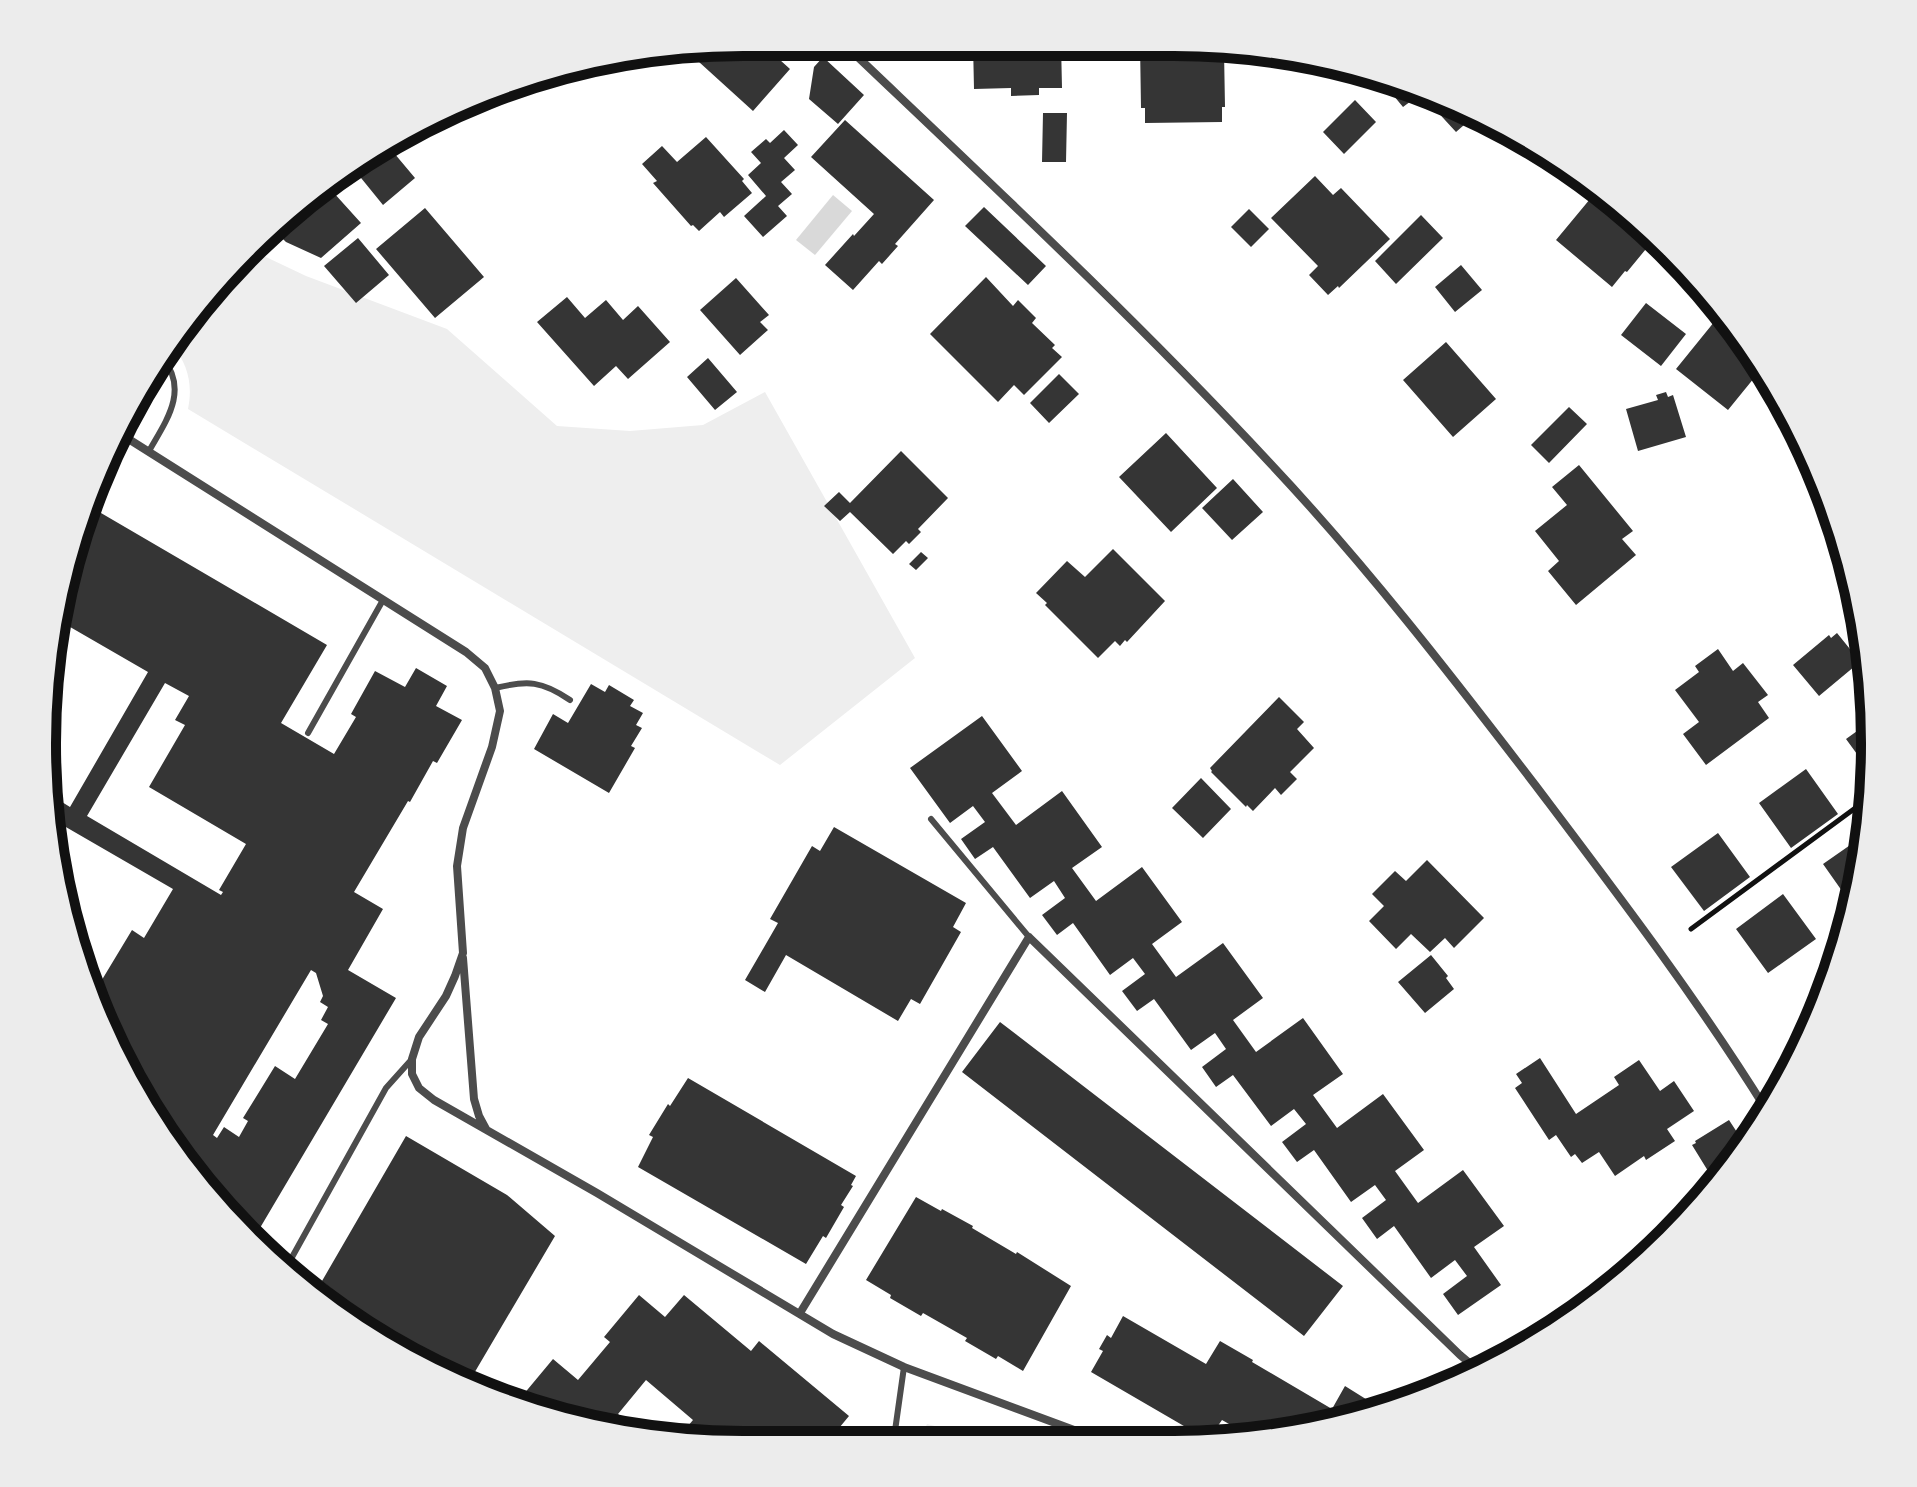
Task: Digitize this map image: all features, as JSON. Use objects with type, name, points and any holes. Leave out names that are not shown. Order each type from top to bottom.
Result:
[{"type":"street","points":[[857,56],[1090,278],[1271,463],[1355,560],[1430,648],[1651,938],[1760,1101]]},
{"type":"street","points":[[127,438],[466,652],[485,668],[495,688],[500,711],[492,747],[463,828],[457,866],[474,1099],[487,1131]]},
{"type":"street","points":[[800,1313],[1029,937],[1470,1364]]},
{"type":"street","points":[[463,953],[446,996],[419,1037],[412,1059],[412,1074],[419,1088],[434,1100],[833,1334],[904,1367],[1077,1431]]},
{"type":"lane","points":[[149,451],[171,413],[175,395],[173,377],[168,368]]},
{"type":"lane","points":[[308,733],[383,600]]},
{"type":"lane","points":[[495,688],[515,683],[539,684],[552,688],[570,700]]},
{"type":"lane","points":[[931,819],[1029,937]]},
{"type":"lane","points":[[290,1260],[386,1088],[412,1059]]},
{"type":"lane","points":[[895,1431],[904,1367]]},
{"type":"path","points":[[1691,929],[1858,806]]},
{"type":"shaded area","points":[[833,195],[852,211],[815,255],[796,240]]},
{"type":"shaded area","points":[[260,254],[306,276],[447,329],[557,426],[630,431],[703,425],[765,392],[915,658],[780,765],[188,409],[188,375],[178,354],[198,325]]},
{"type":"shaded area","points":[[927,1424],[955,1431],[924,1431]]},
{"type":"building","points":[[776,56],[790,69],[753,111],[694,58]]},
{"type":"building","points":[[973,56],[1061,56],[1062,88],[1039,88],[1039,95],[1011,96],[1011,88],[974,89]]},
{"type":"building","points":[[1140,56],[1224,58],[1225,107],[1222,107],[1222,122],[1145,123],[1145,108],[1141,108]]},
{"type":"building","points":[[823,57],[864,95],[838,124],[809,99],[814,67]]},
{"type":"building","points":[[1390,91],[1413,99],[1403,107]]},
{"type":"building","points":[[1355,100],[1376,122],[1344,154],[1323,132]]},
{"type":"building","points":[[1432,106],[1467,122],[1456,132]]},
{"type":"building","points":[[1043,113],[1067,113],[1066,162],[1042,162]]},
{"type":"building","points":[[845,120],[934,200],[895,244],[898,246],[882,264],[879,261],[853,290],[825,265],[874,214],[811,157]]},
{"type":"building","points":[[784,130],[798,145],[784,158],[795,170],[781,182],[792,194],[778,206],[787,216],[763,237],[744,216],[766,196],[748,175],[761,163],[751,152],[766,139],[770,143]]},
{"type":"building","points":[[706,137],[744,179],[742,181],[752,193],[724,217],[720,212],[699,231],[653,183],[657,181],[642,164],[662,146],[677,162]]},
{"type":"building","points":[[393,152],[415,178],[383,205],[358,175]]},
{"type":"building","points":[[1315,176],[1333,195],[1341,188],[1390,239],[1328,295],[1309,275],[1318,266],[1271,218]]},
{"type":"building","points":[[333,192],[361,223],[321,258],[286,242],[280,236],[308,212],[310,214]]},
{"type":"building","points":[[1591,197],[1648,246],[1612,287],[1556,240]]},
{"type":"building","points":[[984,207],[1046,266],[1028,285],[965,226]]},
{"type":"building","points":[[425,208],[484,277],[435,318],[376,249]]},
{"type":"building","points":[[1249,209],[1269,229],[1251,247],[1231,227]]},
{"type":"building","points":[[1421,215],[1443,238],[1396,284],[1375,261]]},
{"type":"building","points":[[358,238],[389,275],[356,303],[324,266]]},
{"type":"building","points":[[1461,265],[1482,290],[1455,312],[1435,287]]},
{"type":"building","points":[[986,277],[1013,306],[1018,300],[1036,318],[1032,323],[1055,345],[1052,348],[1062,357],[1024,395],[1014,385],[998,402],[930,334]]},
{"type":"building","points":[[736,278],[769,315],[760,322],[768,330],[740,355],[700,310]]},
{"type":"building","points":[[567,297],[585,318],[606,300],[623,320],[638,306],[670,342],[628,379],[616,366],[594,386],[537,322]]},
{"type":"building","points":[[1646,303],[1686,334],[1661,366],[1621,335]]},
{"type":"building","points":[[1715,321],[1755,377],[1728,410],[1676,369]]},
{"type":"building","points":[[1446,342],[1496,399],[1453,437],[1403,380]]},
{"type":"building","points":[[708,358],[737,392],[715,410],[687,377]]},
{"type":"building","points":[[1059,374],[1079,394],[1049,423],[1030,403]]},
{"type":"building","points":[[1666,392],[1668,397],[1673,395],[1686,437],[1638,451],[1626,409],[1658,400],[1656,395]]},
{"type":"building","points":[[1569,407],[1587,424],[1549,463],[1531,445]]},
{"type":"building","points":[[1166,433],[1217,488],[1171,532],[1119,477]]},
{"type":"building","points":[[901,451],[948,498],[918,529],[921,532],[893,554],[850,512],[840,521],[824,506],[839,492],[850,503]]},
{"type":"building","points":[[1579,465],[1633,531],[1622,539],[1636,555],[1576,605],[1548,571],[1559,561],[1535,531],[1567,505],[1552,487]]},
{"type":"building","points":[[1233,479],[1263,512],[1232,540],[1202,508]]},
{"type":"building","points":[[97,510],[327,645],[281,723],[334,754],[356,717],[351,714],[375,671],[405,687],[416,668],[447,686],[436,706],[462,720],[437,763],[433,761],[354,892],[383,909],[348,970],[396,998],[258,1231],[198,1162],[172,1125],[127,1048],[99,984],[132,930],[144,938],[173,889],[61,824],[58,800],[70,807],[148,672],[67,625],[79,566]],"holes":[[[165,683],[189,696],[175,720],[185,725],[149,787],[246,844],[219,890],[223,892],[221,895],[87,816]],[[311,970],[316,973],[323,996],[320,1002],[328,1007],[321,1020],[328,1024],[295,1079],[275,1066],[243,1118],[248,1121],[239,1137],[224,1127],[217,1138],[213,1135]]]},
{"type":"building","points":[[1113,549],[1165,601],[1127,642],[1125,640],[1120,646],[1115,641],[1098,658],[1036,593],[1067,561],[1085,577]]},
{"type":"building","points":[[921,552],[928,558],[916,570],[909,564]]},
{"type":"building","points":[[1837,633],[1855,655],[1855,666],[1819,696],[1793,665],[1829,635],[1831,638]]},
{"type":"building","points":[[1718,649],[1733,671],[1743,663],[1768,695],[1758,702],[1769,718],[1706,765],[1683,734],[1699,722],[1675,690],[1699,672],[1695,666]]},
{"type":"building","points":[[591,684],[605,692],[609,685],[634,700],[630,706],[643,713],[636,725],[642,728],[631,746],[635,748],[609,793],[534,749],[553,714],[568,723]]},
{"type":"building","points":[[1279,697],[1304,722],[1297,729],[1314,748],[1290,772],[1297,779],[1281,795],[1275,788],[1253,811],[1210,768]]},
{"type":"building","points":[[982,716],[1022,771],[992,793],[1016,825],[1062,791],[1102,847],[1072,868],[1096,901],[1142,867],[1182,922],[1152,944],[1176,977],[1223,943],[1263,998],[1233,1020],[1256,1052],[1303,1018],[1343,1074],[1313,1095],[1337,1128],[1383,1094],[1424,1150],[1395,1171],[1418,1203],[1463,1170],[1504,1226],[1474,1247],[1501,1285],[1458,1315],[1443,1294],[1467,1276],[1455,1260],[1431,1278],[1394,1226],[1377,1239],[1362,1218],[1386,1200],[1375,1185],[1351,1202],[1314,1150],[1297,1162],[1282,1142],[1306,1124],[1294,1109],[1271,1126],[1233,1075],[1216,1087],[1202,1067],[1226,1049],[1215,1033],[1191,1050],[1154,999],[1137,1011],[1122,991],[1145,974],[1133,958],[1110,975],[1073,923],[1057,935],[1042,915],[1065,898],[1054,881],[1030,898],[993,847],[975,859],[961,839],[985,822],[973,806],[950,823],[910,768]]},
{"type":"building","points":[[1861,728],[1861,759],[1846,739]]},
{"type":"building","points":[[1806,769],[1838,814],[1791,848],[1759,803]]},
{"type":"building","points":[[1201,778],[1231,809],[1203,838],[1172,808]]},
{"type":"building","points":[[834,827],[966,903],[953,927],[961,932],[920,1004],[911,999],[898,1021],[786,955],[765,992],[745,980],[778,923],[770,919],[812,846],[820,851]]},
{"type":"building","points":[[1718,833],[1750,877],[1704,911],[1671,867]]},
{"type":"building","points":[[1853,843],[1844,894],[1823,864]]},
{"type":"building","points":[[1427,860],[1484,918],[1454,948],[1445,938],[1430,952],[1411,934],[1396,949],[1369,921],[1384,906],[1372,894],[1395,871],[1406,881]]},
{"type":"building","points":[[1783,894],[1816,939],[1768,973],[1736,929]]},
{"type":"building","points":[[1431,955],[1454,989],[1425,1013],[1398,982]]},
{"type":"building","points":[[1000,1022],[1343,1286],[1304,1336],[962,1072]]},
{"type":"building","points":[[1540,1058],[1576,1114],[1619,1085],[1614,1077],[1639,1060],[1660,1091],[1674,1081],[1694,1111],[1667,1129],[1675,1141],[1646,1160],[1644,1156],[1615,1176],[1599,1152],[1582,1163],[1575,1154],[1571,1157],[1556,1135],[1549,1140],[1515,1088],[1522,1083],[1516,1074]]},
{"type":"building","points":[[688,1078],[856,1176],[841,1205],[844,1207],[806,1264],[638,1167],[653,1137],[649,1135]]},
{"type":"building","points":[[1729,1120],[1738,1134],[1713,1170],[1708,1171],[1692,1145]]},
{"type":"building","points":[[406,1136],[507,1195],[555,1236],[473,1376],[400,1339],[367,1318],[322,1281]]},
{"type":"building","points":[[916,1197],[973,1226],[1071,1286],[1023,1371],[998,1356],[996,1359],[923,1313],[921,1316],[866,1280]]},
{"type":"building","points":[[639,1295],[665,1317],[684,1295],[751,1351],[759,1341],[849,1416],[837,1431],[699,1430],[686,1429],[693,1420],[646,1380],[618,1414],[626,1421],[523,1395],[553,1359],[578,1380],[610,1342],[604,1337]]},
{"type":"building","points":[[1123,1316],[1206,1364],[1220,1341],[1332,1409],[1345,1386],[1371,1402],[1308,1418],[1236,1428],[1222,1420],[1215,1430],[1192,1431],[1091,1372],[1103,1351],[1099,1349],[1107,1335],[1111,1338]]}]
